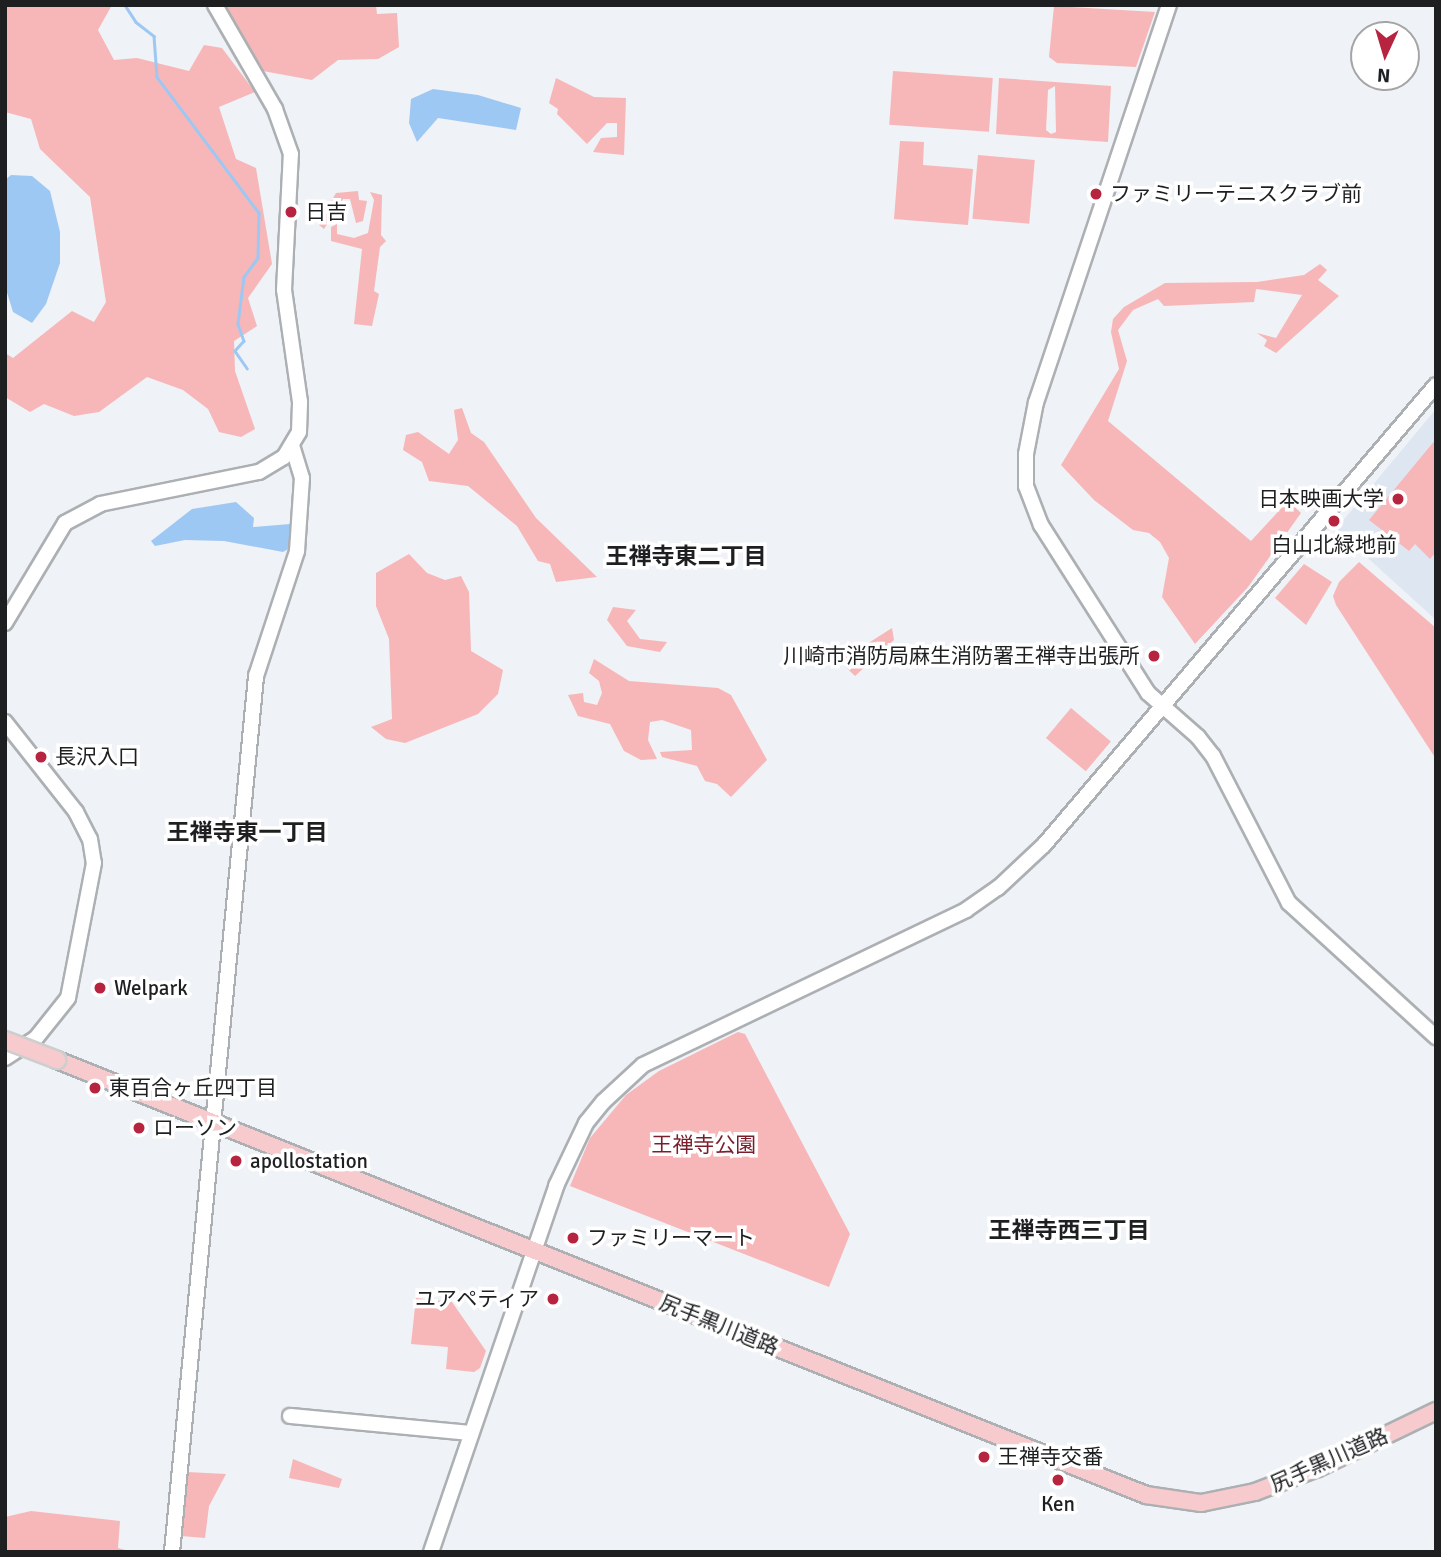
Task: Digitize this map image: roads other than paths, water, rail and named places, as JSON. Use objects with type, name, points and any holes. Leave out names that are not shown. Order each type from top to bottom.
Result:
[{"type":"main road","name":"尻手黒川道路","points":[[5,1040],[1146,1495],[1172,1501],[1211,1502],[1284,1483],[1436,1411]]},
{"type":"street","points":[[5,623],[54,536],[84,511],[204,480],[259,472],[279,461],[292,446],[300,415],[284,290],[291,154],[275,109],[215,5]]},
{"type":"street","points":[[1168,5],[1035,402],[1025,461],[1026,486],[1041,525],[1160,707],[1198,737],[1213,756],[1289,903],[1436,1037]]},
{"type":"street","points":[[431,1552],[533,1250],[573,1146],[586,1123],[623,1081],[643,1065],[966,910],[998,888],[1044,845],[1436,385]]},
{"type":"street","points":[[172,1552],[256,676],[298,551],[302,478],[292,446]]},
{"type":"street","points":[[5,722],[76,812],[90,839],[94,863],[68,998],[36,1038],[5,1058]]},
{"type":"street","points":[[290,1416],[471,1433]]},
{"type":"water","points":[[433,89],[478,95],[521,108],[516,130],[438,118],[417,142],[409,123],[411,99]]},
{"type":"water","points":[[11,175],[32,176],[50,191],[60,232],[60,263],[46,304],[32,323],[13,312],[5,286],[5,180]]},
{"type":"water","points":[[236,502],[254,518],[253,527],[290,524],[290,548],[283,552],[224,541],[185,540],[155,546],[151,541],[192,509]]},
{"type":"waterway","points":[[125,5],[136,22],[154,36],[157,77],[259,213],[258,258],[244,277],[238,324],[244,341],[235,351],[247,368]]},
{"type":"place","name":"ファミリーテニスクラブ前","points":[[1096,194]]},
{"type":"place","name":"日吉","points":[[291,212]]},
{"type":"place","name":"日本映画大学","points":[[1398,499]]},
{"type":"place","name":"白山北緑地前","points":[[1334,521]]},
{"type":"place","name":"川崎市消防局麻生消防署王禅寺出張所","points":[[1154,656]]},
{"type":"place","name":"長沢入口","points":[[41,757]]},
{"type":"place","name":"Welpark","points":[[100,988]]},
{"type":"place","name":"東百合ヶ丘四丁目","points":[[95,1088]]},
{"type":"place","name":"ローソン","points":[[139,1128]]},
{"type":"place","name":"apollostation","points":[[236,1161]]},
{"type":"place","name":"ファミリーマート","points":[[573,1238]]},
{"type":"place","name":"ユアペティア","points":[[553,1299]]},
{"type":"place","name":"王禅寺交番","points":[[984,1457]]},
{"type":"place","name":"Ken","points":[[1058,1480]]},
{"type":"district","name":"王禅寺東二丁目","points":[[686,557]]},
{"type":"district","name":"王禅寺東一丁目","points":[[247,833]]},
{"type":"district","name":"王禅寺西三丁目","points":[[1069,1231]]},
{"type":"park label","name":"王禅寺公園","points":[[704,1145]]}]
